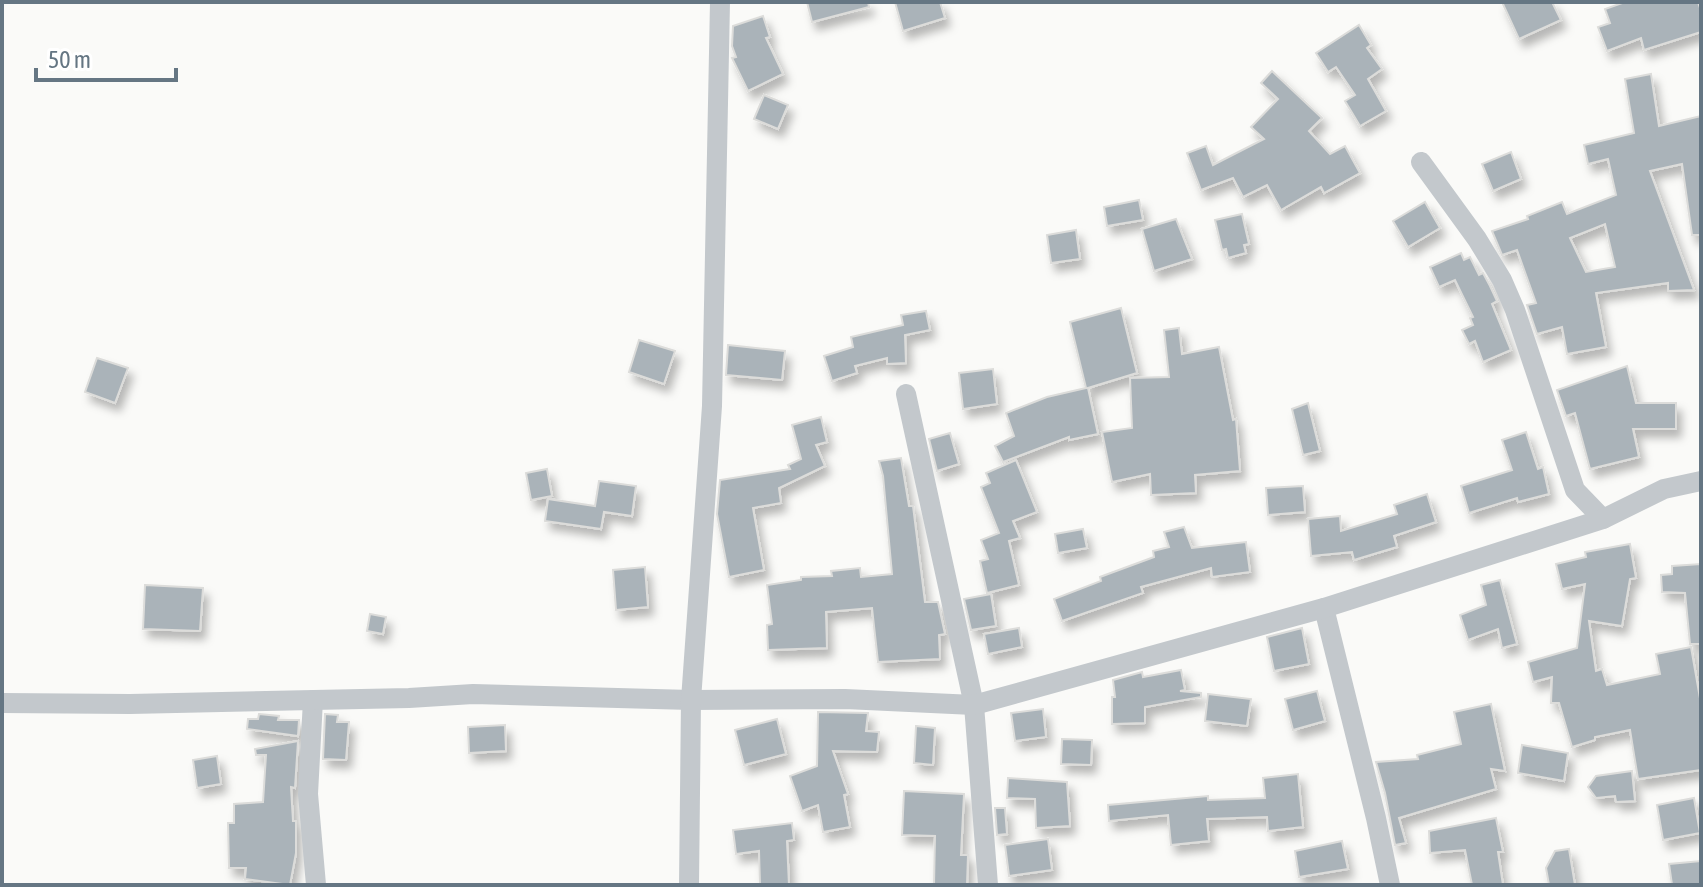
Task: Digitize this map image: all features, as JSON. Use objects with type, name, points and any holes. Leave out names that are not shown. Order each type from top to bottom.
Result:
[{"type":"street","points":[[689,885],[691,700],[712,406],[720,2]]},
{"type":"street","points":[[1421,162],[1477,239],[1502,280],[1515,310],[1575,490],[1603,519]]},
{"type":"street","points":[[906,394],[974,705],[988,885]]},
{"type":"street","points":[[2,703],[130,704],[473,694],[691,700],[845,699],[974,705],[1324,608],[1603,519],[1664,489],[1701,481]]},
{"type":"street","points":[[1568,529],[1575,490]]},
{"type":"street","points":[[1324,608],[1390,885]]},
{"type":"street","points":[[313,700],[308,794],[316,885]]},
{"type":"building","points":[[807,2],[868,2],[869,7],[812,22]]},
{"type":"building","points":[[895,2],[940,2],[945,18],[903,31]]},
{"type":"building","points":[[1502,2],[1552,2],[1561,20],[1519,39]]},
{"type":"building","points":[[1625,2],[1698,2],[1701,32],[1644,50],[1641,38],[1607,51],[1598,27],[1610,23],[1605,9]]},
{"type":"building","points":[[763,16],[770,37],[766,38],[783,74],[748,91],[732,58],[736,57],[732,46],[733,26]]},
{"type":"building","points":[[1359,25],[1371,45],[1367,48],[1382,69],[1368,79],[1386,111],[1360,126],[1345,101],[1355,95],[1336,67],[1328,72],[1316,53]]},
{"type":"building","points":[[1272,71],[1322,118],[1309,131],[1330,154],[1345,146],[1360,173],[1324,193],[1321,187],[1281,210],[1267,185],[1243,197],[1233,178],[1201,190],[1187,153],[1206,146],[1213,165],[1264,139],[1251,127],[1278,99],[1261,83]]},
{"type":"building","points":[[1651,74],[1659,126],[1701,116],[1701,235],[1692,235],[1682,164],[1650,171],[1694,290],[1668,291],[1668,283],[1596,293],[1606,347],[1567,354],[1562,327],[1537,334],[1527,305],[1536,303],[1517,250],[1502,255],[1492,231],[1528,219],[1527,216],[1562,202],[1567,214],[1616,195],[1608,159],[1588,164],[1584,145],[1634,133],[1625,79]],"holes":[[[1605,224],[1615,267],[1586,272],[1570,238]]]},
{"type":"building","points":[[764,95],[788,105],[778,129],[754,119]]},
{"type":"building","points":[[1511,152],[1521,179],[1493,191],[1482,164]]},
{"type":"building","points":[[1139,200],[1143,220],[1107,226],[1104,207]]},
{"type":"building","points":[[1425,202],[1440,228],[1408,247],[1393,221]]},
{"type":"building","points":[[1242,214],[1249,244],[1244,245],[1246,253],[1228,258],[1226,249],[1222,250],[1215,220]]},
{"type":"building","points":[[1176,219],[1192,259],[1154,271],[1142,229]]},
{"type":"building","points":[[1076,230],[1080,259],[1051,263],[1047,235]]},
{"type":"building","points":[[1461,253],[1464,260],[1470,257],[1479,275],[1483,273],[1490,286],[1497,301],[1492,304],[1511,350],[1483,362],[1475,341],[1469,344],[1462,330],[1473,325],[1470,318],[1473,317],[1455,280],[1439,287],[1430,267]]},
{"type":"building","points":[[1121,308],[1137,373],[1088,388],[1098,434],[1069,440],[1069,437],[1003,462],[995,446],[1014,436],[1006,413],[1047,397],[1086,388],[1070,322]]},
{"type":"building","points":[[926,311],[930,330],[905,335],[906,363],[887,364],[887,358],[855,366],[857,373],[832,381],[824,356],[853,347],[851,337],[903,325],[901,315]]},
{"type":"building","points":[[1179,328],[1182,354],[1219,347],[1233,420],[1236,419],[1240,471],[1195,475],[1196,493],[1151,495],[1150,474],[1112,482],[1102,432],[1132,428],[1130,378],[1169,377],[1164,330]]},
{"type":"building","points":[[639,340],[675,351],[664,384],[629,372]]},
{"type":"building","points":[[728,345],[785,351],[782,380],[726,375]]},
{"type":"building","points":[[97,358],[128,368],[115,403],[85,392]]},
{"type":"building","points":[[1627,366],[1636,403],[1676,403],[1676,429],[1633,429],[1639,457],[1590,469],[1575,413],[1566,416],[1557,390]]},
{"type":"building","points":[[993,369],[997,404],[963,409],[959,373]]},
{"type":"building","points":[[1308,403],[1320,451],[1303,455],[1292,409]]},
{"type":"building","points":[[821,417],[827,442],[816,445],[825,466],[779,488],[781,503],[753,508],[764,570],[729,577],[717,514],[720,480],[790,469],[788,465],[801,459],[792,425]]},
{"type":"building","points":[[1526,432],[1538,469],[1543,467],[1549,494],[1518,502],[1517,498],[1469,513],[1461,486],[1512,470],[1502,440]]},
{"type":"building","points":[[950,433],[959,464],[937,471],[929,439]]},
{"type":"building","points":[[901,458],[909,506],[913,506],[925,602],[938,602],[945,634],[939,635],[940,659],[878,662],[872,608],[826,612],[827,648],[768,650],[767,625],[772,624],[767,585],[801,580],[801,577],[832,576],[831,571],[860,568],[861,577],[892,574],[879,461]]},
{"type":"building","points":[[1016,460],[1037,512],[1013,521],[1020,538],[1009,541],[1019,585],[987,593],[980,561],[988,559],[981,540],[999,533],[981,487],[990,483],[986,473]]},
{"type":"building","points":[[547,469],[552,496],[531,500],[526,473]]},
{"type":"building","points":[[599,481],[636,486],[632,516],[604,512],[601,529],[545,521],[548,499],[595,506]]},
{"type":"building","points":[[1303,486],[1305,512],[1268,515],[1266,488]]},
{"type":"building","points":[[1427,494],[1436,522],[1394,536],[1397,547],[1354,560],[1352,552],[1311,556],[1308,519],[1340,516],[1341,531],[1397,514],[1394,505]]},
{"type":"building","points":[[1184,527],[1192,548],[1246,542],[1250,572],[1212,577],[1211,568],[1141,587],[1143,593],[1062,621],[1054,599],[1101,581],[1100,577],[1154,557],[1153,551],[1169,547],[1164,532]]},
{"type":"building","points":[[1083,529],[1087,548],[1058,553],[1055,534]]},
{"type":"building","points":[[1630,544],[1636,578],[1630,579],[1622,626],[1589,621],[1596,671],[1602,669],[1607,685],[1660,674],[1656,654],[1691,647],[1701,704],[1701,770],[1638,779],[1630,730],[1595,737],[1595,740],[1572,747],[1559,703],[1551,703],[1552,677],[1533,682],[1528,662],[1577,648],[1585,584],[1562,589],[1556,564],[1586,557],[1585,552]]},
{"type":"building","points":[[1701,564],[1701,644],[1690,644],[1685,593],[1662,592],[1661,575],[1672,574],[1672,566]]},
{"type":"building","points":[[645,567],[648,607],[616,610],[613,570]]},
{"type":"building","points":[[1500,580],[1517,644],[1502,648],[1498,629],[1468,640],[1460,615],[1486,605],[1481,585]]},
{"type":"building","points":[[145,585],[203,588],[200,631],[143,629]]},
{"type":"building","points":[[991,594],[996,626],[971,630],[964,599]]},
{"type":"building","points":[[370,614],[386,617],[383,634],[367,631]]},
{"type":"building","points":[[1019,628],[1022,647],[988,654],[984,634]]},
{"type":"building","points":[[1302,628],[1309,664],[1274,671],[1267,637]]},
{"type":"building","points":[[1181,670],[1185,690],[1180,691],[1201,693],[1201,697],[1145,707],[1145,723],[1112,724],[1113,680],[1142,672],[1143,677]]},
{"type":"building","points":[[1317,691],[1325,721],[1293,730],[1285,699]]},
{"type":"building","points":[[1208,694],[1251,699],[1247,726],[1205,721]]},
{"type":"building","points":[[1491,704],[1505,771],[1491,769],[1496,789],[1399,818],[1406,843],[1395,845],[1376,762],[1418,759],[1417,755],[1461,744],[1454,712]]},
{"type":"building","points":[[1043,709],[1046,737],[1015,741],[1011,713]]},
{"type":"building","points":[[818,712],[868,713],[866,731],[879,732],[877,752],[833,751],[848,794],[844,795],[850,827],[823,832],[818,805],[802,811],[790,776],[817,766]]},
{"type":"building","points":[[259,714],[279,716],[278,720],[299,720],[298,736],[247,729],[248,719],[258,719]]},
{"type":"building","points":[[325,714],[338,715],[337,722],[349,722],[346,760],[323,759]]},
{"type":"building","points":[[777,719],[786,754],[744,765],[735,730]]},
{"type":"building","points":[[505,725],[506,751],[469,753],[468,727]]},
{"type":"building","points":[[916,726],[935,728],[933,765],[914,763]]},
{"type":"building","points":[[1062,739],[1092,740],[1091,765],[1061,764]]},
{"type":"building","points":[[298,741],[295,788],[291,787],[293,821],[296,821],[296,853],[290,885],[245,879],[246,868],[229,868],[228,823],[234,823],[234,804],[263,802],[266,755],[256,755],[255,749]]},
{"type":"building","points":[[1522,745],[1568,753],[1564,781],[1518,773]]},
{"type":"building","points":[[217,756],[221,784],[197,788],[193,760]]},
{"type":"building","points":[[1632,771],[1635,801],[1616,802],[1615,796],[1596,798],[1588,787],[1596,776]]},
{"type":"building","points":[[1298,774],[1303,827],[1268,831],[1267,817],[1207,819],[1209,841],[1171,845],[1168,815],[1109,821],[1108,805],[1208,796],[1208,800],[1265,798],[1263,778]]},
{"type":"building","points":[[1008,778],[1067,782],[1070,826],[1036,828],[1035,799],[1007,798]]},
{"type":"building","points":[[904,791],[964,794],[961,855],[968,855],[967,885],[934,885],[935,836],[902,835]]},
{"type":"building","points":[[1694,798],[1700,833],[1663,840],[1657,805]]},
{"type":"building","points":[[995,808],[1005,808],[1007,834],[997,835]]},
{"type":"building","points":[[1496,818],[1503,852],[1498,852],[1503,885],[1472,885],[1465,850],[1430,853],[1429,831]]},
{"type":"building","points":[[792,823],[794,840],[787,841],[789,885],[760,885],[759,851],[736,854],[733,830]]},
{"type":"building","points":[[1048,839],[1052,870],[1009,876],[1005,845]]},
{"type":"building","points":[[1342,841],[1348,869],[1299,877],[1295,851]]},
{"type":"building","points":[[1569,849],[1575,885],[1549,885],[1546,868],[1555,851]]},
{"type":"building","points":[[1701,861],[1701,885],[1672,885],[1669,864]]}]
